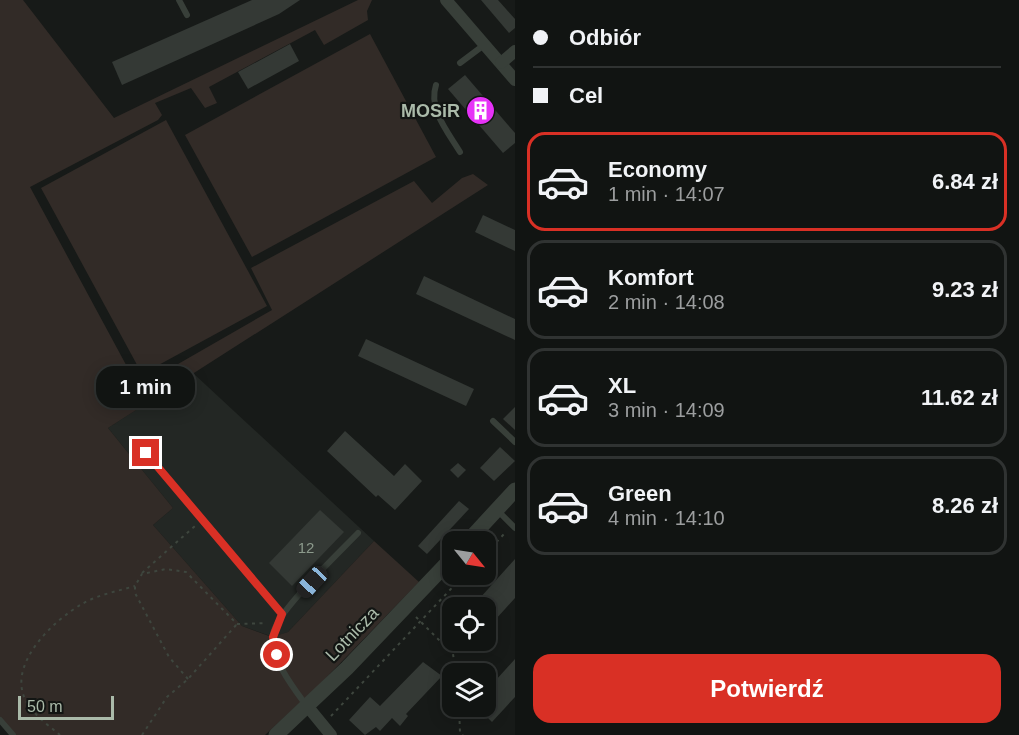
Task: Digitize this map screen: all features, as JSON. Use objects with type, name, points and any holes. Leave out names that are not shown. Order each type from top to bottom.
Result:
[{"type":"street","points":[[446,0],[515,80]]},
{"type":"street","points":[[501,63],[515,51]]},
{"type":"street","points":[[477,531],[515,490]]},
{"type":"street","name":"Lotnicza","points":[[276,735],[308,707],[442,568]]},
{"type":"street","points":[[308,707],[331,735]]},
{"type":"lane","points":[[179,0],[188,15]]},
{"type":"lane","points":[[460,63],[485,45]]},
{"type":"lane","points":[[436,85],[433,93],[435,109],[460,152]]},
{"type":"lane","points":[[493,421],[515,442]]},
{"type":"lane","points":[[146,453],[282,614]]},
{"type":"lane","points":[[497,510],[514,526]]},
{"type":"lane","points":[[308,707],[291,685],[277,655],[273,637],[282,614],[358,533]]},
{"type":"lane","points":[[0,720],[13,735]]},
{"type":"path","points":[[188,679],[169,657],[135,593],[135,586],[142,574],[202,519]]},
{"type":"path","points":[[496,543],[514,526]]},
{"type":"path","points":[[142,574],[166,569],[186,572],[237,624],[265,624],[278,620]]},
{"type":"path","points":[[322,724],[455,585]]},
{"type":"path","points":[[60,735],[35,714],[25,700],[22,679],[28,656],[36,643],[82,603],[135,586]]},
{"type":"path","points":[[406,607],[453,654],[454,663]]},
{"type":"path","points":[[142,735],[167,697],[188,679],[237,624]]},
{"type":"path","points":[[459,717],[460,733],[463,735]]},
{"type":"shaded area","points":[[0,0],[23,0],[114,118],[358,0],[372,0],[367,11],[368,20],[324,45],[315,30],[209,87],[217,103],[205,108],[191,88],[155,103],[162,115],[158,120],[30,187],[138,387],[272,310],[251,268],[414,181],[432,203],[462,178],[473,174],[488,185],[108,428],[173,508],[153,525],[242,626],[272,637],[288,632],[374,541],[419,582],[319,685],[265,735],[13,735],[0,720]]},
{"type":"shaded area","points":[[370,34],[436,157],[252,257],[185,135]]},
{"type":"shaded area","points":[[166,120],[267,306],[142,374],[41,188]]},
{"type":"shaded area","points":[[193,373],[374,541],[288,632],[273,637],[242,626],[153,525],[173,508],[108,428]]},
{"type":"building","points":[[252,0],[300,0],[279,14],[122,85],[112,62]]},
{"type":"building","points":[[481,0],[498,0],[515,19],[515,28],[509,33]]},
{"type":"building","points":[[290,44],[299,61],[248,89],[238,72]]},
{"type":"building","name":"MOSiR","points":[[465,75],[515,133],[515,143],[503,153],[448,89]]},
{"type":"building","points":[[483,215],[515,230],[515,251],[475,232]]},
{"type":"building","points":[[424,276],[515,319],[515,340],[416,294]]},
{"type":"building","points":[[366,339],[474,389],[466,406],[358,356]]},
{"type":"building","points":[[515,407],[515,430],[503,419]]},
{"type":"building","points":[[345,431],[394,476],[405,464],[422,481],[395,510],[378,495],[376,497],[327,451]]},
{"type":"building","points":[[500,447],[515,461],[494,481],[480,468]]},
{"type":"building","points":[[458,463],[466,470],[458,478],[450,470]]},
{"type":"building","points":[[459,501],[469,509],[448,531],[442,531],[442,538],[427,554],[418,546]]},
{"type":"building","points":[[320,510],[344,532],[292,586],[269,563]]},
{"type":"building","points":[[515,559],[515,598],[496,619],[496,597],[481,597],[492,585],[496,585],[496,580]]},
{"type":"building","points":[[515,659],[515,697],[492,722],[487,717],[496,717],[496,680]]},
{"type":"building","points":[[423,662],[442,676],[406,714],[408,716],[400,726],[392,718],[380,731],[376,727],[365,735],[349,720],[370,697],[380,706]]},
{"type":"place","name":"MOSiR","points":[[481,111]]},
{"type":"route","points":[[146,453],[282,614],[273,637],[277,655]]}]
